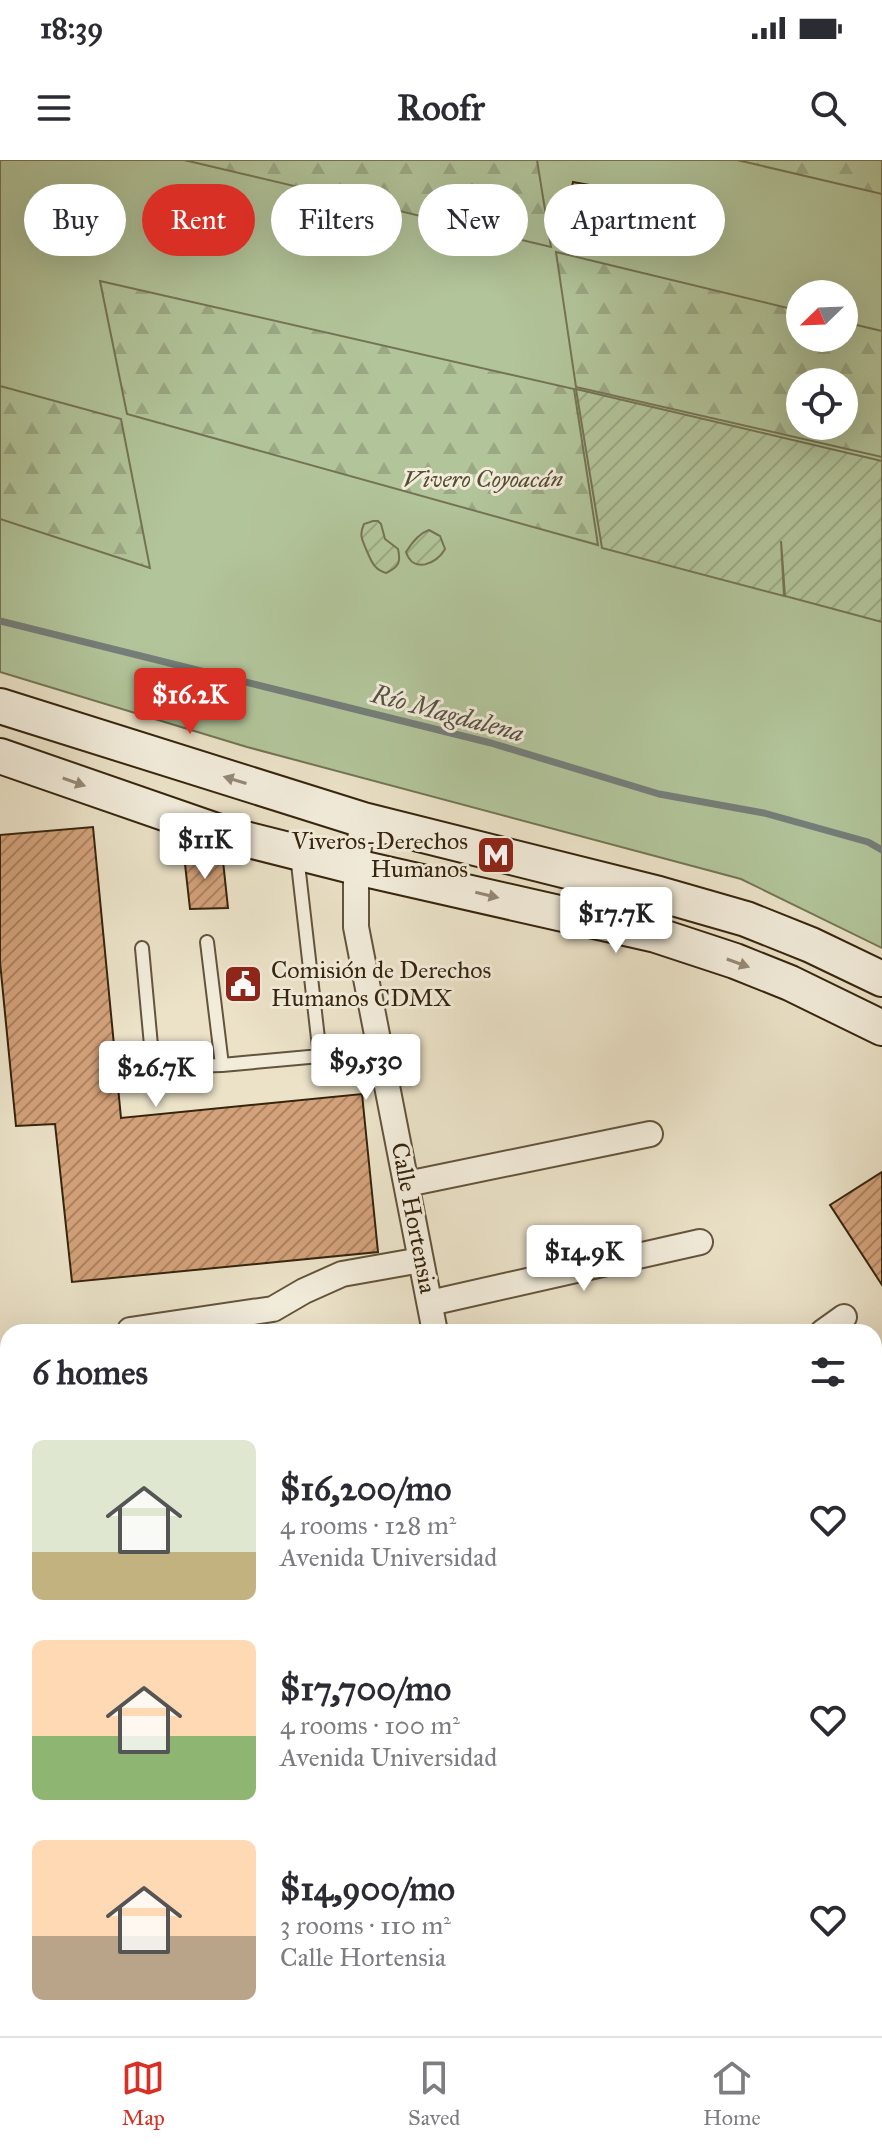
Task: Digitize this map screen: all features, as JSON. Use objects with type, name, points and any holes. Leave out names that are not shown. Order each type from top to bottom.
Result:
[{"type":"main road","points":[[0,706],[363,820],[659,894],[746,919],[811,945],[882,979]]},
{"type":"main road","points":[[0,756],[225,834],[656,935],[790,983],[882,1028]]},
{"type":"street","name":"Calle Hortensia","points":[[363,820],[356,867],[356,927],[434,1324]]},
{"type":"street","points":[[407,1184],[650,1134]]},
{"type":"street","points":[[430,1303],[700,1242]]},
{"type":"street","points":[[171,1324],[273,1309],[342,1274],[421,1260]]},
{"type":"street","points":[[834,1324],[844,1317]]},
{"type":"lane","points":[[142,948],[153,1067],[222,1065],[320,1056],[297,851]]},
{"type":"lane","points":[[207,942],[222,1065]]},
{"type":"green space","name":"Vivero Coyoacán","points":[[0,160],[882,160],[882,948],[741,879],[247,747],[0,672]]},
{"type":"green space","points":[[184,160],[537,160],[544,204],[544,245],[528,242],[528,184],[418,184],[418,215],[402,212],[402,184],[285,184]]},
{"type":"green space","points":[[737,160],[882,160],[882,194]]},
{"type":"green space","points":[[557,256],[573,256],[786,308],[786,352],[858,352],[858,325],[882,331],[882,457],[808,440],[858,440],[858,368],[786,368],[786,435],[576,387]]},
{"type":"green space","points":[[100,281],[574,389],[598,545],[127,414]]},
{"type":"green space","points":[[0,386],[121,419],[150,568],[0,519]]},
{"type":"green space","points":[[576,389],[882,461],[882,622],[785,596],[781,541],[784,596],[602,548]]},
{"type":"green space","points":[[373,521],[381,524],[385,539],[398,549],[398,564],[386,573],[373,564],[362,540],[364,524]]},
{"type":"green space","points":[[429,530],[440,536],[445,549],[437,559],[419,565],[409,559],[406,552],[419,536]]},
{"type":"building","points":[[93,827],[121,1118],[362,1094],[378,1252],[72,1282],[55,1124],[16,1126],[0,962],[0,835]]},
{"type":"building","points":[[183,846],[223,861],[228,908],[190,909]]},
{"type":"building","points":[[882,1172],[882,1285],[830,1205]]},
{"type":"waterway","name":"Río Magdalena","points":[[0,621],[491,743],[659,794],[764,813],[868,842],[882,850]]},
{"type":"place","name":"Viveros-Derechos Humanos","points":[[496,855]]},
{"type":"place","name":"Comisión de Derechos Humanos CDMX","points":[[243,984]]}]
